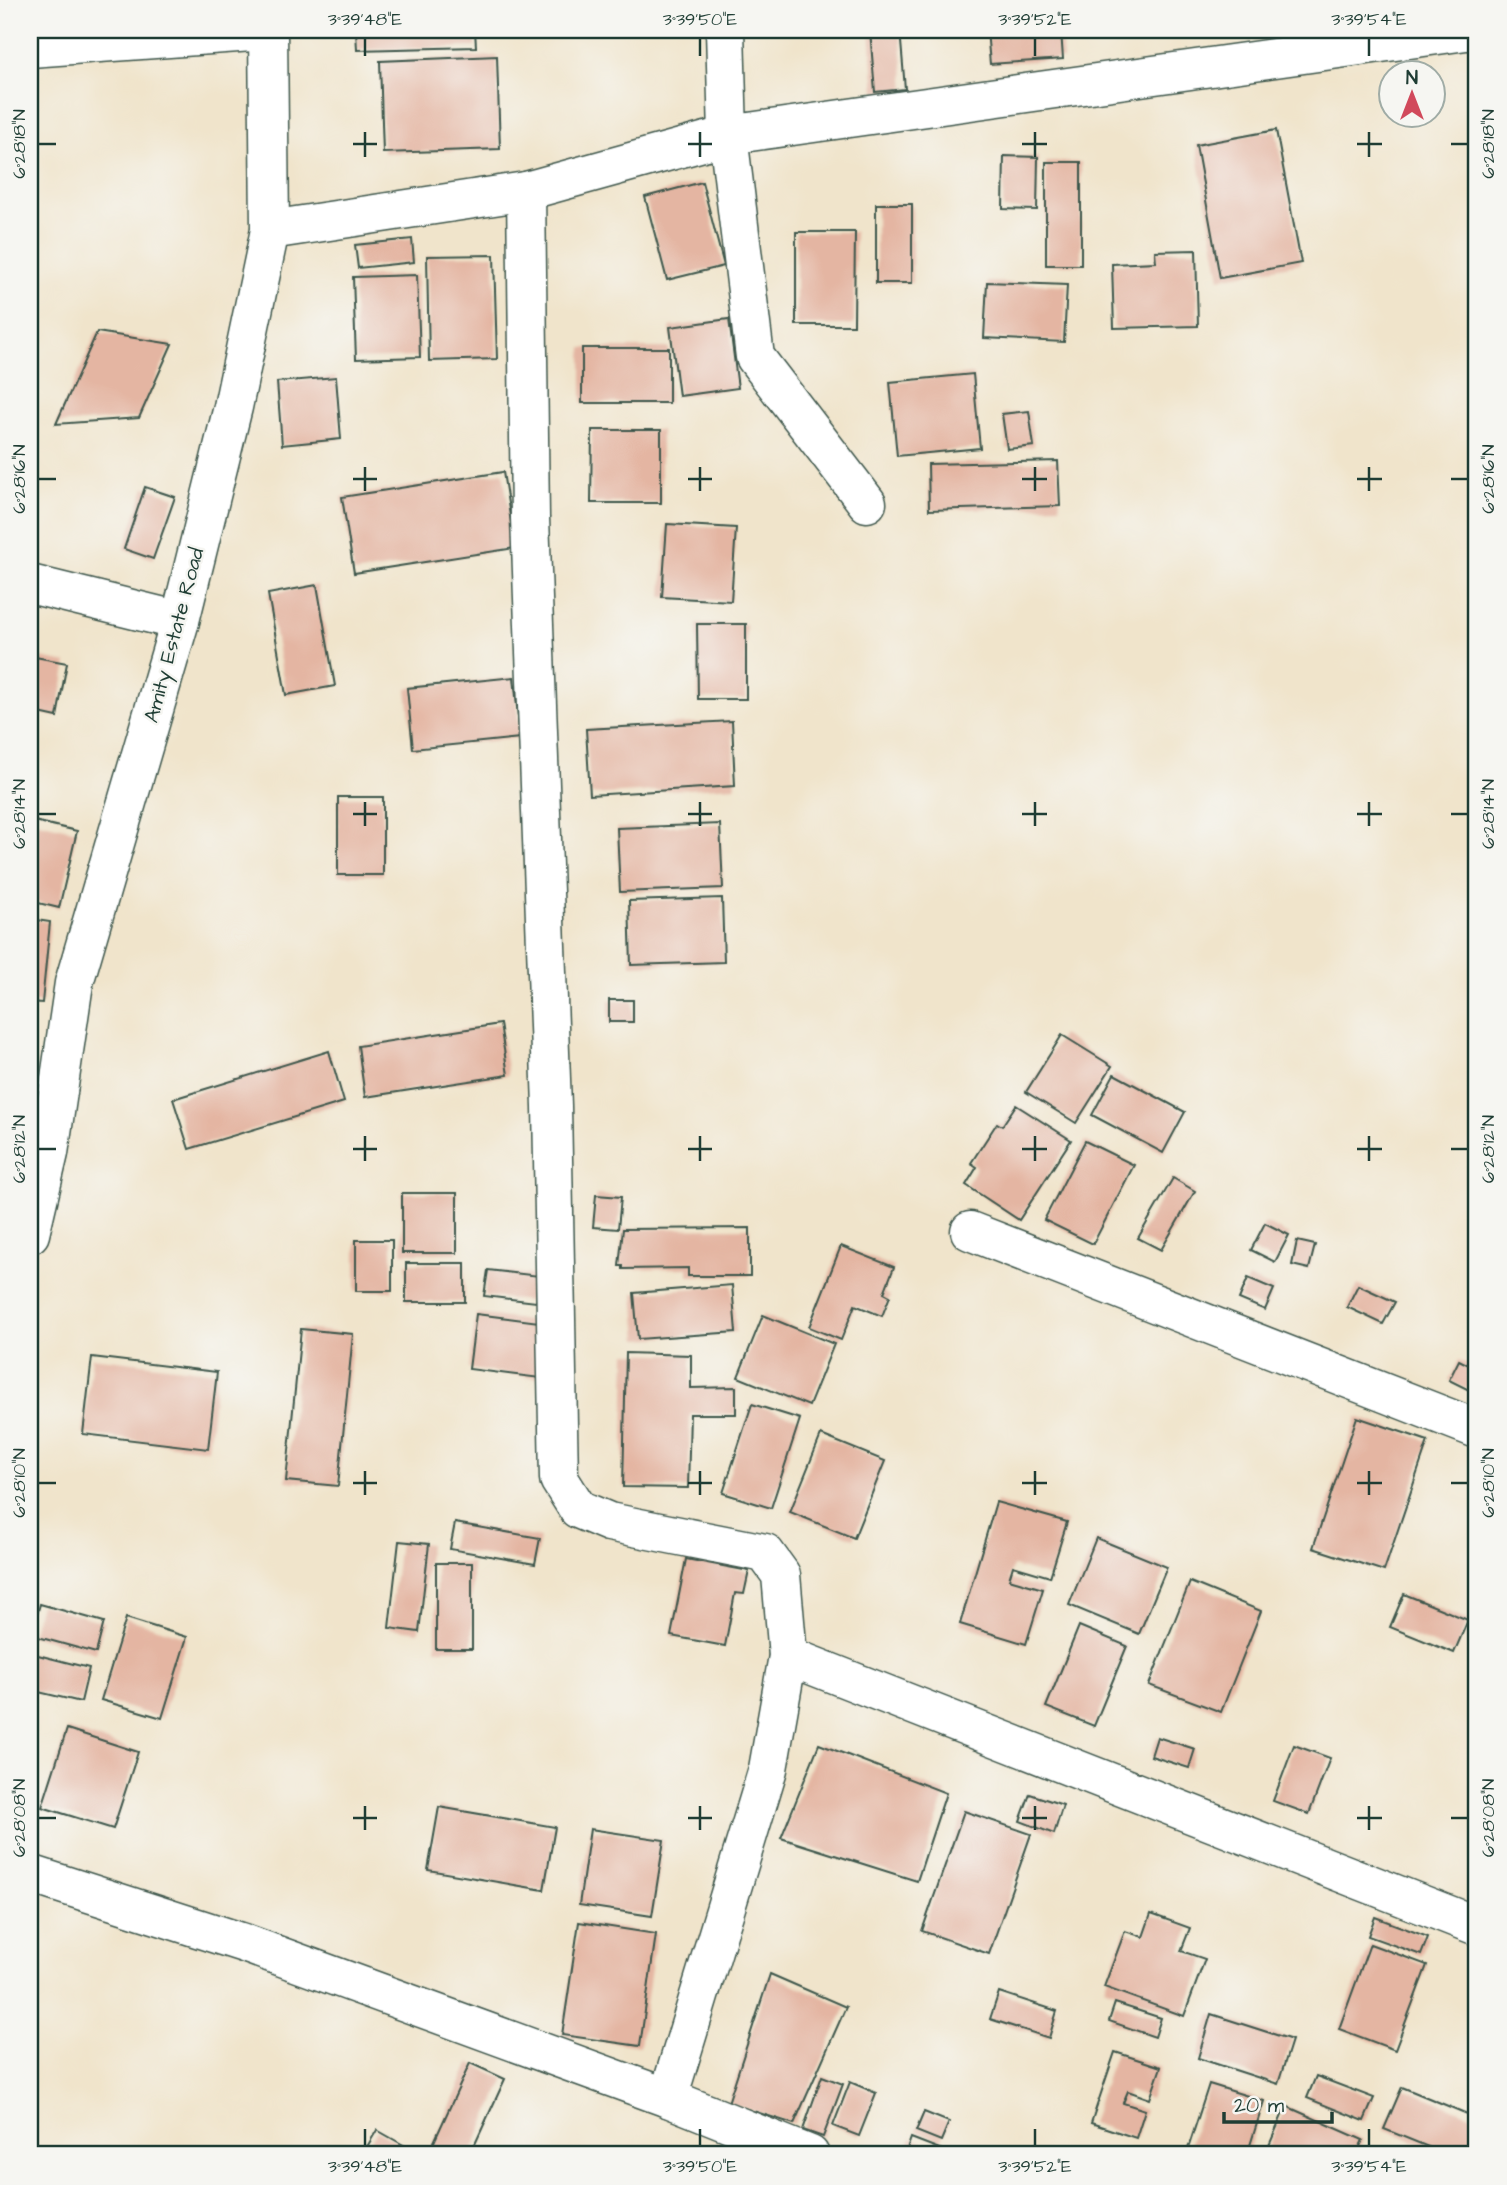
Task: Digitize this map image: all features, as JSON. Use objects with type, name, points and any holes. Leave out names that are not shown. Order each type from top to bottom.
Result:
[{"type":"street","points":[[30,48],[268,30]]},
{"type":"street","name":"Amity Estate Road","points":[[30,1234],[49,1153],[74,983],[180,621],[233,407],[270,230],[268,30]]},
{"type":"street","points":[[725,30],[728,135],[755,357],[867,503]]},
{"type":"street","points":[[270,230],[526,191],[728,135],[1473,30]]},
{"type":"street","points":[[526,191],[530,518],[552,1106],[559,1479],[578,1509],[609,1522],[765,1553],[780,1575],[788,1656],[768,1769],[668,2098]]},
{"type":"street","points":[[30,584],[180,621]]},
{"type":"street","points":[[970,1231],[1477,1429]]},
{"type":"street","points":[[788,1656],[1477,1927]]},
{"type":"street","points":[[30,1874],[244,1943],[668,2098],[810,2155]]},
{"type":"building","points":[[356,30],[475,30],[476,47],[357,50]]},
{"type":"building","points":[[870,30],[900,30],[905,89],[875,92]]},
{"type":"building","points":[[987,30],[1061,30],[1063,59],[990,64]]},
{"type":"building","points":[[497,56],[500,149],[383,153],[380,61]]},
{"type":"building","points":[[1276,130],[1301,263],[1220,278],[1196,145]]},
{"type":"building","points":[[1004,156],[1038,157],[1037,210],[1003,209]]},
{"type":"building","points":[[1046,162],[1081,162],[1081,265],[1046,265]]},
{"type":"building","points":[[702,182],[724,266],[667,280],[645,197]]},
{"type":"building","points":[[876,204],[912,204],[912,283],[876,283]]},
{"type":"building","points":[[796,232],[855,232],[854,325],[796,325]]},
{"type":"building","points":[[412,239],[414,262],[358,268],[355,245]]},
{"type":"building","points":[[1196,250],[1198,326],[1114,328],[1112,264],[1156,262],[1155,251]]},
{"type":"building","points":[[494,255],[497,359],[429,361],[427,256]]},
{"type":"building","points":[[417,275],[420,357],[356,359],[353,277]]},
{"type":"building","points":[[987,282],[1067,285],[1064,342],[984,338]]},
{"type":"building","points":[[729,319],[738,388],[679,396],[670,327]]},
{"type":"building","points":[[97,332],[172,344],[139,418],[56,424]]},
{"type":"building","points":[[582,348],[669,348],[669,403],[582,403]]},
{"type":"building","points":[[973,374],[980,448],[897,456],[890,382]]},
{"type":"building","points":[[336,377],[341,439],[282,445],[277,382]]},
{"type":"building","points":[[1029,411],[1034,446],[1007,449],[1002,414]]},
{"type":"building","points":[[592,430],[661,430],[661,503],[591,503]]},
{"type":"building","points":[[1058,461],[1060,506],[929,510],[928,464]]},
{"type":"building","points":[[503,472],[515,548],[354,573],[342,497]]},
{"type":"building","points":[[145,487],[175,497],[153,559],[124,549]]},
{"type":"building","points":[[667,524],[736,528],[731,601],[662,597]]},
{"type":"building","points":[[317,585],[335,686],[286,695],[268,594]]},
{"type":"building","points":[[697,624],[746,624],[746,699],[698,699]]},
{"type":"building","points":[[30,656],[67,663],[57,717],[30,711]]},
{"type":"building","points":[[514,677],[520,738],[413,749],[407,688]]},
{"type":"building","points":[[732,721],[735,786],[590,795],[586,729]]},
{"type":"building","points":[[338,797],[383,797],[383,875],[338,875]]},
{"type":"building","points":[[30,820],[77,831],[59,908],[30,901]]},
{"type":"building","points":[[720,824],[723,888],[620,892],[617,828]]},
{"type":"building","points":[[722,898],[724,962],[631,965],[629,901]]},
{"type":"building","points":[[30,919],[50,922],[42,1003],[30,1002]]},
{"type":"building","points":[[609,1000],[633,1000],[633,1022],[609,1022]]},
{"type":"building","points":[[500,1024],[508,1075],[365,1097],[358,1046]]},
{"type":"building","points":[[1062,1035],[1112,1066],[1076,1123],[1026,1092]]},
{"type":"building","points":[[329,1051],[344,1102],[189,1149],[173,1099]]},
{"type":"building","points":[[1114,1074],[1185,1112],[1163,1153],[1092,1115]]},
{"type":"building","points":[[1016,1105],[1071,1140],[1019,1220],[966,1185],[977,1167],[971,1163],[997,1123],[1002,1126]]},
{"type":"building","points":[[1085,1141],[1134,1165],[1093,1244],[1044,1220]]},
{"type":"building","points":[[1173,1178],[1195,1191],[1161,1250],[1138,1238]]},
{"type":"building","points":[[402,1193],[457,1193],[457,1253],[402,1253]]},
{"type":"building","points":[[596,1195],[621,1197],[618,1229],[593,1227]]},
{"type":"building","points":[[1265,1223],[1289,1235],[1275,1262],[1251,1250]]},
{"type":"building","points":[[750,1228],[750,1276],[688,1276],[688,1268],[623,1269],[623,1266],[619,1266],[623,1229]]},
{"type":"building","points":[[356,1240],[392,1240],[392,1291],[356,1291]]},
{"type":"building","points":[[1297,1241],[1315,1245],[1309,1269],[1292,1265]]},
{"type":"building","points":[[841,1246],[894,1267],[884,1293],[890,1296],[882,1316],[855,1305],[841,1340],[809,1327]]},
{"type":"building","points":[[406,1263],[465,1263],[465,1302],[406,1302]]},
{"type":"building","points":[[488,1270],[540,1276],[536,1302],[484,1296]]},
{"type":"building","points":[[1248,1278],[1274,1289],[1265,1310],[1239,1299]]},
{"type":"building","points":[[732,1285],[736,1332],[638,1339],[634,1293]]},
{"type":"building","points":[[1358,1285],[1395,1302],[1383,1324],[1347,1307]]},
{"type":"building","points":[[476,1314],[547,1323],[540,1378],[469,1369]]},
{"type":"building","points":[[763,1315],[834,1344],[809,1406],[738,1377]]},
{"type":"building","points":[[301,1329],[353,1334],[338,1486],[286,1481]]},
{"type":"building","points":[[626,1353],[691,1355],[691,1388],[736,1387],[736,1414],[690,1414],[688,1488],[623,1487]]},
{"type":"building","points":[[92,1357],[217,1372],[208,1449],[83,1434]]},
{"type":"building","points":[[1459,1360],[1477,1369],[1477,1394],[1449,1380]]},
{"type":"building","points":[[752,1404],[800,1419],[771,1508],[723,1493]]},
{"type":"building","points":[[1357,1417],[1428,1441],[1384,1571],[1313,1548]]},
{"type":"building","points":[[821,1435],[885,1461],[854,1538],[790,1512]]},
{"type":"building","points":[[996,1502],[1067,1522],[1050,1577],[1013,1566],[1009,1579],[1043,1589],[1026,1644],[960,1624]]},
{"type":"building","points":[[455,1523],[540,1538],[535,1564],[450,1549]]},
{"type":"building","points":[[1096,1538],[1167,1567],[1139,1634],[1069,1605]]},
{"type":"building","points":[[399,1541],[429,1544],[419,1632],[389,1628]]},
{"type":"building","points":[[686,1559],[749,1571],[744,1594],[735,1593],[725,1646],[671,1636]]},
{"type":"building","points":[[436,1563],[472,1563],[472,1649],[436,1649]]},
{"type":"building","points":[[1190,1582],[1261,1611],[1221,1712],[1149,1685]]},
{"type":"building","points":[[1404,1594],[1468,1620],[1454,1653],[1390,1627]]},
{"type":"building","points":[[40,1604],[104,1622],[96,1653],[31,1635]]},
{"type":"building","points":[[126,1618],[187,1637],[162,1718],[101,1700]]},
{"type":"building","points":[[1079,1626],[1127,1646],[1094,1726],[1046,1707]]},
{"type":"building","points":[[30,1653],[89,1668],[81,1702],[30,1690]]},
{"type":"building","points":[[67,1729],[138,1752],[113,1829],[42,1807]]},
{"type":"building","points":[[1157,1737],[1195,1749],[1189,1768],[1151,1756]]},
{"type":"building","points":[[819,1744],[946,1793],[917,1881],[781,1838]]},
{"type":"building","points":[[1294,1745],[1330,1758],[1309,1814],[1273,1801]]},
{"type":"building","points":[[1030,1794],[1063,1805],[1054,1834],[1020,1821]]},
{"type":"building","points":[[439,1807],[555,1827],[544,1890],[428,1870]]},
{"type":"building","points":[[964,1811],[1031,1834],[989,1954],[922,1931]]},
{"type":"building","points":[[590,1829],[664,1840],[652,1916],[579,1905]]},
{"type":"building","points":[[1151,1914],[1190,1928],[1181,1951],[1205,1959],[1184,2016],[1104,1987],[1125,1931],[1143,1937]]},
{"type":"building","points":[[1375,1917],[1428,1937],[1421,1955],[1368,1936]]},
{"type":"building","points":[[579,1922],[656,1934],[640,2046],[562,2035]]},
{"type":"building","points":[[1370,1944],[1427,1965],[1395,2050],[1339,2029]]},
{"type":"building","points":[[770,1974],[846,2007],[794,2124],[728,2103]]},
{"type":"building","points":[[999,1992],[1057,2011],[1049,2038],[990,2019]]},
{"type":"building","points":[[1115,2003],[1161,2018],[1155,2037],[1109,2021]]},
{"type":"building","points":[[1211,2014],[1292,2040],[1278,2084],[1198,2058]]},
{"type":"building","points":[[1115,2052],[1161,2067],[1150,2099],[1128,2091],[1123,2103],[1145,2110],[1136,2138],[1091,2123]]},
{"type":"building","points":[[470,2063],[505,2079],[470,2155],[428,2155]]},
{"type":"building","points":[[822,2076],[843,2084],[823,2137],[803,2130]]},
{"type":"building","points":[[1316,2076],[1374,2098],[1364,2121],[1307,2098]]},
{"type":"building","points":[[850,2082],[876,2093],[859,2136],[833,2126]]},
{"type":"building","points":[[1209,2084],[1264,2101],[1247,2155],[1186,2155]]},
{"type":"building","points":[[1402,2087],[1477,2118],[1477,2126],[1465,2155],[1448,2155],[1384,2129]]},
{"type":"building","points":[[1286,2106],[1363,2140],[1356,2155],[1265,2155]]},
{"type":"building","points":[[924,2112],[949,2122],[941,2141],[916,2131]]},
{"type":"building","points":[[377,2130],[414,2151],[411,2155],[362,2155]]},
{"type":"building","points":[[911,2138],[955,2155],[905,2155]]}]
